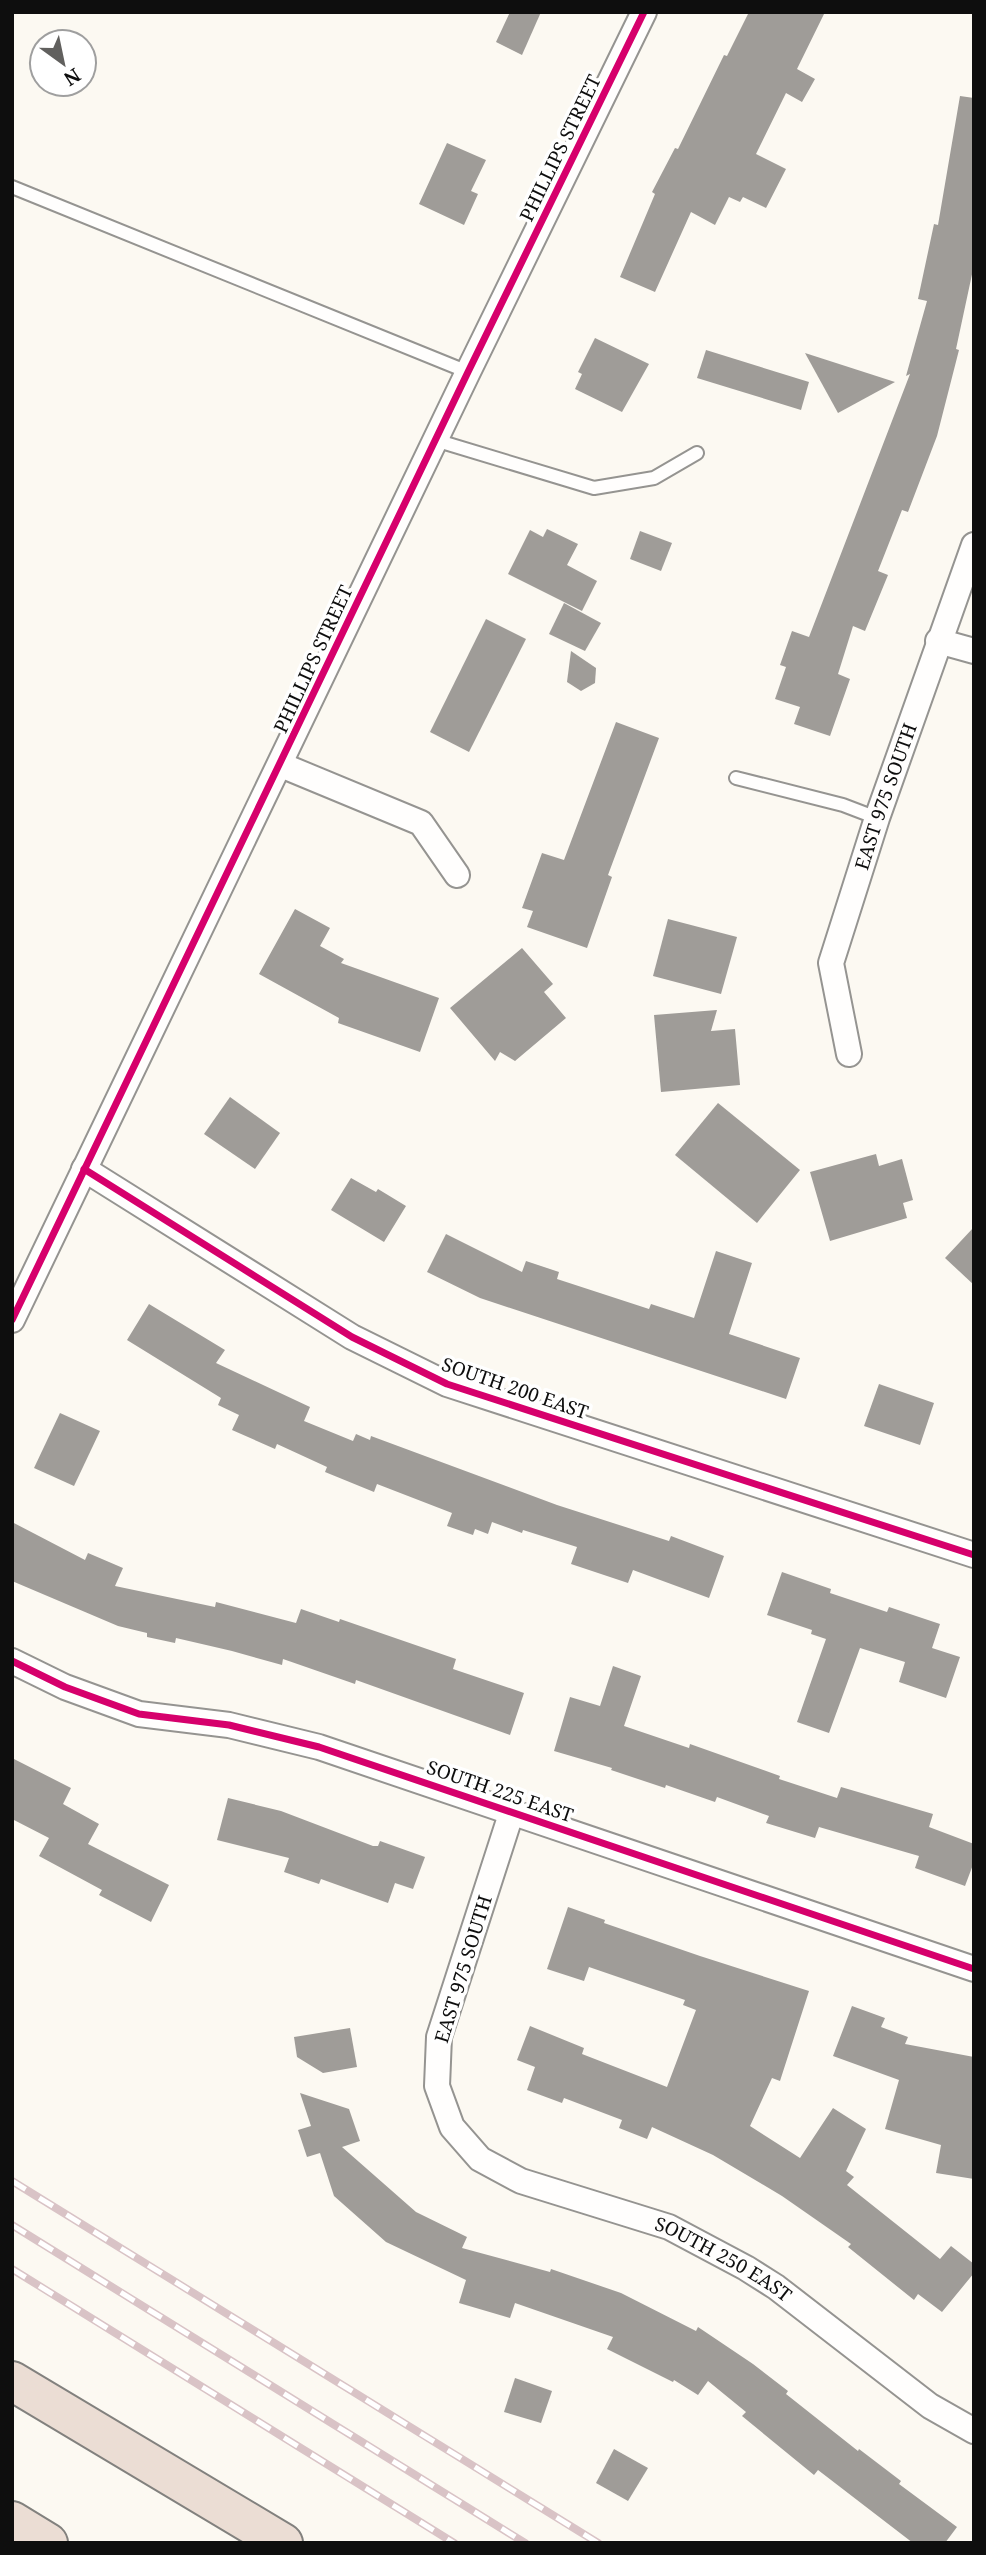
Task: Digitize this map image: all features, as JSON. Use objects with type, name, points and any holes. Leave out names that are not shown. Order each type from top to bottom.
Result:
[{"type":"highway","points":[[12,2381],[283,2543]]},
{"type":"highway","points":[[12,2521],[48,2543]]},
{"type":"street","name":"PHILLIPS STREET","points":[[12,1320],[435,440],[645,12]]},
{"type":"street","name":"EAST 975 SOUTH","points":[[849,1054],[831,963],[877,818],[938,640],[974,545]]},
{"type":"street","points":[[938,640],[974,651]]},
{"type":"street","points":[[281,765],[421,823],[457,876]]},
{"type":"street","name":"SOUTH 200 EAST","points":[[84,1169],[352,1338],[447,1384],[974,1555]]},
{"type":"street","name":"SOUTH 225 EAST","points":[[12,1661],[65,1687],[139,1714],[229,1725],[319,1747],[974,1969]]},
{"type":"street","name":"EAST 975 SOUTH","points":[[452,2127],[437,2086],[439,2037],[512,1811]]},
{"type":"street","name":"SOUTH 250 EAST","points":[[452,2127],[480,2159],[521,2181],[668,2227],[746,2268],[776,2287],[930,2406],[974,2431]]},
{"type":"lane","points":[[12,187],[468,372]]},
{"type":"lane","points":[[435,440],[594,488],[654,478],[697,453]]},
{"type":"lane","points":[[736,778],[843,805],[877,818]]},
{"type":"building","points":[[510,12],[541,12],[522,55],[496,42]]},
{"type":"building","points":[[749,12],[825,12],[797,69],[815,79],[802,102],[786,93],[756,154],[786,169],[766,208],[743,197],[740,202],[729,197],[715,225],[691,212],[655,292],[620,277],[655,194],[652,192],[675,148],[678,149],[724,55],[727,56]]},
{"type":"building","points":[[960,96],[974,98],[974,265],[956,349],[959,350],[937,436],[908,512],[902,510],[878,571],[888,575],[865,631],[853,626],[838,674],[850,679],[830,736],[794,724],[800,707],[775,699],[786,667],[780,665],[792,631],[809,637],[910,374],[906,376],[927,301],[918,299],[934,224],[938,225]]},
{"type":"building","points":[[447,143],[486,160],[471,191],[478,194],[464,225],[419,204]]},
{"type":"building","points":[[595,338],[649,364],[622,412],[575,389],[582,374],[578,372]]},
{"type":"building","points":[[706,350],[809,382],[801,410],[697,378]]},
{"type":"building","points":[[805,353],[895,382],[838,413]]},
{"type":"building","points":[[547,529],[578,544],[567,565],[597,581],[582,611],[508,574],[530,530],[543,537]]},
{"type":"building","points":[[640,531],[672,543],[661,571],[630,559]]},
{"type":"building","points":[[564,603],[601,623],[585,651],[549,634]]},
{"type":"building","points":[[486,619],[526,639],[469,752],[430,732]]},
{"type":"building","points":[[571,651],[596,668],[595,683],[581,691],[567,682]]},
{"type":"building","points":[[616,722],[659,738],[608,875],[612,877],[587,948],[527,927],[533,911],[522,908],[542,853],[564,860]]},
{"type":"building","points":[[295,909],[330,928],[320,946],[344,959],[341,963],[439,998],[420,1052],[338,1023],[339,1018],[259,974]]},
{"type":"building","points":[[668,919],[737,937],[721,994],[653,976]]},
{"type":"building","points":[[522,948],[553,984],[544,992],[566,1018],[515,1061],[500,1052],[495,1061],[450,1008]]},
{"type":"building","points":[[717,1010],[711,1031],[735,1029],[740,1085],[661,1092],[654,1015]]},
{"type":"building","points":[[230,1097],[280,1133],[255,1169],[204,1134]]},
{"type":"building","points":[[718,1103],[800,1170],[757,1223],[675,1155]]},
{"type":"building","points":[[876,1154],[879,1166],[902,1159],[913,1200],[903,1203],[907,1218],[830,1241],[810,1172]]},
{"type":"building","points":[[351,1178],[376,1192],[378,1189],[406,1206],[384,1242],[331,1210]]},
{"type":"building","points":[[974,1227],[974,1285],[945,1258]]},
{"type":"building","points":[[446,1234],[522,1272],[526,1261],[559,1272],[557,1279],[649,1309],[651,1304],[694,1318],[716,1251],[752,1263],[729,1334],[800,1358],[786,1399],[480,1298],[427,1272]]},
{"type":"building","points":[[149,1304],[225,1350],[216,1363],[310,1407],[304,1421],[353,1441],[356,1434],[370,1440],[371,1436],[557,1505],[669,1541],[671,1536],[724,1556],[709,1598],[633,1570],[628,1583],[571,1564],[577,1547],[523,1530],[522,1533],[492,1522],[488,1534],[475,1529],[473,1535],[447,1526],[452,1513],[377,1484],[374,1492],[325,1472],[327,1467],[277,1444],[275,1449],[232,1430],[239,1415],[218,1405],[221,1398],[127,1340]]},
{"type":"building","points":[[879,1384],[934,1403],[920,1445],[864,1426]]},
{"type":"building","points":[[60,1413],[100,1431],[74,1486],[34,1468]]},
{"type":"building","points":[[12,1522],[85,1560],[88,1553],[123,1568],[115,1586],[215,1607],[216,1602],[296,1623],[301,1609],[339,1622],[340,1619],[456,1659],[453,1669],[524,1693],[510,1735],[356,1680],[355,1684],[283,1659],[282,1665],[176,1638],[175,1643],[147,1637],[147,1633],[118,1626],[12,1581]]},
{"type":"building","points":[[782,1572],[831,1589],[830,1593],[887,1612],[889,1607],[940,1624],[932,1648],[960,1657],[946,1698],[899,1682],[905,1662],[860,1648],[829,1733],[797,1722],[826,1639],[811,1634],[812,1630],[767,1615]]},
{"type":"building","points":[[613,1666],[641,1676],[624,1726],[689,1748],[690,1744],[780,1776],[779,1779],[837,1798],[841,1787],[933,1814],[929,1827],[974,1844],[974,1862],[965,1886],[915,1868],[919,1856],[819,1827],[815,1838],[766,1823],[769,1816],[717,1797],[715,1802],[666,1785],[665,1788],[611,1770],[612,1768],[554,1751],[570,1697],[600,1706]]},
{"type":"building","points":[[12,1758],[71,1788],[63,1804],[99,1824],[88,1844],[169,1885],[151,1922],[99,1895],[102,1890],[39,1856],[49,1838],[12,1819]]},
{"type":"building","points":[[228,1798],[281,1811],[373,1846],[378,1846],[380,1841],[425,1857],[413,1889],[395,1883],[388,1903],[321,1879],[319,1884],[284,1872],[289,1858],[217,1840]]},
{"type":"building","points":[[568,1907],[605,1920],[604,1923],[809,1991],[780,2081],[772,2078],[750,2126],[800,2158],[833,2108],[866,2129],[846,2171],[854,2177],[847,2185],[940,2259],[951,2246],[974,2264],[974,2273],[942,2312],[918,2294],[914,2300],[848,2247],[851,2244],[782,2196],[713,2155],[652,2127],[647,2139],[619,2128],[622,2120],[564,2098],[562,2103],[527,2090],[535,2067],[517,2060],[530,2026],[584,2048],[582,2054],[667,2087],[696,2010],[683,2005],[685,2000],[589,1967],[584,1981],[547,1969]]},
{"type":"building","points":[[852,2006],[885,2018],[881,2027],[908,2037],[905,2044],[974,2057],[974,2179],[936,2173],[941,2145],[885,2129],[899,2080],[833,2056]]},
{"type":"building","points":[[350,2028],[357,2067],[323,2073],[297,2057],[294,2037]]},
{"type":"building","points":[[300,2093],[349,2109],[360,2141],[342,2147],[416,2212],[467,2237],[462,2248],[550,2272],[551,2269],[621,2293],[696,2331],[698,2327],[788,2391],[786,2394],[957,2527],[945,2543],[913,2543],[818,2470],[814,2475],[742,2416],[746,2412],[708,2381],[698,2395],[674,2380],[673,2382],[607,2349],[613,2337],[515,2303],[510,2318],[459,2303],[466,2280],[386,2242],[334,2196],[320,2153],[307,2157],[298,2130],[311,2126]]},
{"type":"building","points":[[515,2378],[552,2391],[541,2423],[504,2412]]},
{"type":"building","points":[[614,2449],[648,2468],[628,2501],[596,2483]]},
{"type":"railway","points":[[12,2181],[598,2543]]},
{"type":"railway","points":[[12,2225],[525,2543]]},
{"type":"railway","points":[[12,2269],[454,2543]]},
{"type":"cycle path","points":[[12,1320],[644,12]]},
{"type":"cycle path","points":[[84,1169],[352,1337],[447,1384],[974,1555]]},
{"type":"cycle path","points":[[12,1661],[65,1687],[139,1714],[229,1725],[319,1747],[974,1969]]}]
